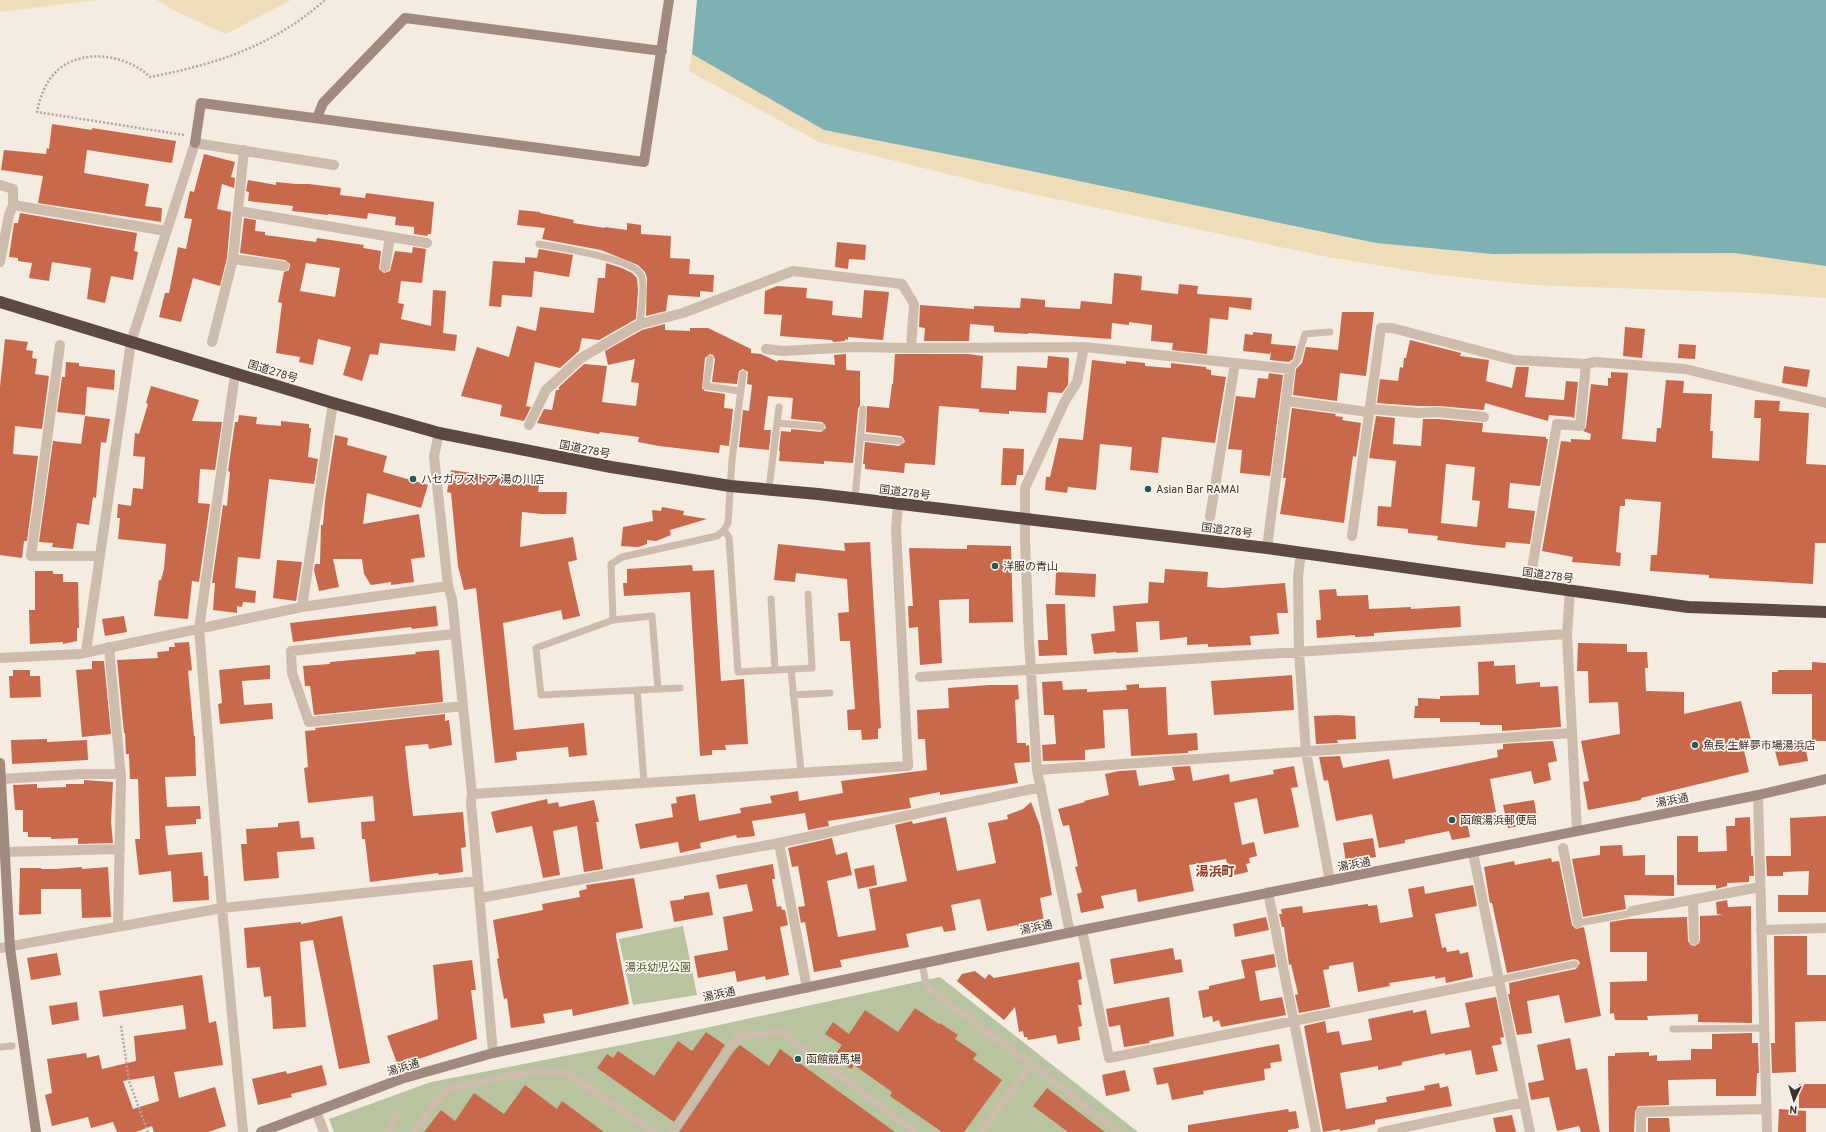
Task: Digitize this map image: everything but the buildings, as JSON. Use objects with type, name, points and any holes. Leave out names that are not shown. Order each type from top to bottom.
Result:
[{"type":"highway","name":"国道278号","points":[[0,302],[235,374],[439,433],[611,467],[730,486],[769,489],[1025,520],[1135,531],[1301,552],[1529,586],[1688,607],[1826,612]]},
{"type":"street","points":[[86,652],[99,556],[132,342],[195,140],[201,103],[644,162],[669,0]]},
{"type":"street","points":[[317,118],[323,103],[405,18],[662,51]]},
{"type":"street","points":[[195,140],[334,165]]},
{"type":"street","points":[[212,342],[233,259],[244,150]]},
{"type":"street","points":[[0,186],[13,188],[14,205],[8,215],[0,262]]},
{"type":"street","points":[[14,205],[166,231]]},
{"type":"street","points":[[239,211],[427,243]]},
{"type":"street","points":[[385,267],[390,237]]},
{"type":"street","points":[[233,259],[284,266]]},
{"type":"street","points":[[529,425],[546,390],[581,358],[640,324],[683,313],[793,271],[902,284],[914,304],[910,348]]},
{"type":"street","points":[[1352,536],[1381,328],[1392,328],[1514,360],[1586,364],[1595,362],[1685,369],[1826,403]]},
{"type":"street","points":[[60,345],[31,556],[99,556]]},
{"type":"street","points":[[766,349],[783,351],[854,347],[1084,347],[1290,369],[1267,548]]},
{"type":"street","points":[[1070,933],[1037,770],[1031,670],[1025,488],[1065,400],[1076,382],[1084,347]]},
{"type":"street","points":[[1210,517],[1235,363]]},
{"type":"street","points":[[1529,586],[1557,424],[1580,426],[1586,364]]},
{"type":"street","points":[[235,374],[199,629],[222,908],[243,1132]]},
{"type":"street","points":[[1287,401],[1369,411],[1419,413],[1438,412],[1484,417]]},
{"type":"street","points":[[302,607],[333,403]]},
{"type":"street","points":[[439,433],[434,456],[448,586],[452,599],[464,706],[493,1053]]},
{"type":"street","points":[[472,794],[908,766],[896,529],[898,505]]},
{"type":"street","points":[[1301,552],[1298,577],[1300,652],[1306,752],[1330,881]]},
{"type":"street","points":[[0,658],[86,652],[302,607],[448,586]]},
{"type":"street","points":[[1570,591],[1567,634],[1577,831]]},
{"type":"street","points":[[455,634],[291,651],[292,673],[309,722],[464,706]]},
{"type":"street","points":[[920,677],[1567,634]]},
{"type":"street","points":[[109,647],[121,774],[118,927]]},
{"type":"street","points":[[1037,770],[1572,733]]},
{"type":"street","points":[[0,763],[4,852],[5,948],[36,1132]]},
{"type":"street","points":[[1,779],[82,774],[121,774]]},
{"type":"street","name":"湯浜通","points":[[261,1132],[401,1079],[493,1053],[1268,892],[1473,853],[1758,795],[1826,779]]},
{"type":"street","points":[[480,898],[779,843],[1041,787]]},
{"type":"street","points":[[1758,795],[1767,1132]]},
{"type":"street","points":[[779,843],[807,988]]},
{"type":"street","points":[[1563,848],[1578,923]]},
{"type":"street","points":[[4,852],[120,849]]},
{"type":"street","points":[[1473,853],[1530,1132]]},
{"type":"street","points":[[5,948],[222,908],[478,881]]},
{"type":"street","points":[[1632,911],[1760,887]]},
{"type":"street","points":[[1268,892],[1316,1132]]},
{"type":"street","points":[[1693,900],[1694,940]]},
{"type":"street","points":[[1761,930],[1826,928]]},
{"type":"street","points":[[1082,930],[1109,1058],[1498,980]]},
{"type":"street","points":[[1386,1132],[1524,1102]]},
{"type":"street","points":[[1641,1132],[1641,1112],[1766,1109]]},
{"type":"street","points":[[316,1111],[324,1132]]},
{"type":"lane","points":[[539,244],[608,258],[638,270],[642,278],[640,324]]},
{"type":"lane","points":[[1290,369],[1297,361],[1305,334],[1330,332]]},
{"type":"lane","points":[[710,359],[706,386],[740,391]]},
{"type":"lane","points":[[613,620],[611,564],[622,557],[716,536],[724,530],[728,523],[732,460],[742,374]]},
{"type":"lane","points":[[769,489],[779,407]]},
{"type":"lane","points":[[855,499],[863,409]]},
{"type":"lane","points":[[777,424],[821,427]]},
{"type":"lane","points":[[860,437],[900,441]]},
{"type":"lane","points":[[724,530],[729,538],[738,672],[812,668],[808,594]]},
{"type":"lane","points":[[771,599],[775,670]]},
{"type":"lane","points":[[658,689],[652,616],[613,620],[536,648],[541,695],[680,688]]},
{"type":"lane","points":[[791,669],[801,772]]},
{"type":"lane","points":[[637,690],[644,782]]},
{"type":"lane","points":[[793,696],[830,693]]},
{"type":"lane","points":[[1578,923],[1628,914],[1632,911]]},
{"type":"lane","points":[[922,964],[927,988],[1031,1064],[1118,1132]]},
{"type":"lane","points":[[1498,980],[1575,964]]},
{"type":"lane","points":[[1673,1029],[1764,1028]]},
{"type":"lane","points":[[672,1132],[738,1037],[782,1032],[915,1132]]},
{"type":"lane","points":[[0,1047],[12,1046]]},
{"type":"lane","points":[[981,1132],[1031,1064]]},
{"type":"lane","points":[[414,1132],[446,1089],[530,1072],[567,1073],[653,1132]]},
{"type":"lane","points":[[387,1132],[398,1114]]},
{"type":"path","points":[[195,140],[37,112],[40,99],[47,83],[60,68],[76,60],[91,56],[124,59],[141,68],[150,77],[185,70],[236,55],[275,36],[303,19],[325,0]]},
{"type":"path","points":[[121,1026],[129,1081],[148,1132]]},
{"type":"green space","name":"湯浜幼児公園","points":[[683,926],[697,995],[633,1005],[619,939]]},
{"type":"green space","name":"函館競馬場","points":[[940,977],[1138,1132],[334,1132],[329,1119],[431,1082],[673,1035]]},
{"type":"sand","points":[[0,0],[96,0],[0,12]]},
{"type":"sand","points":[[157,0],[291,0],[226,34],[177,12]]},
{"type":"sand","points":[[692,54],[824,130],[982,161],[1376,243],[1492,254],[1734,253],[1826,266],[1826,298],[1755,293],[1534,285],[1431,274],[1328,257],[1004,188],[819,142],[689,71]]},
{"type":"water","points":[[697,0],[1826,0],[1826,266],[1734,253],[1492,254],[1376,243],[982,161],[824,130],[692,54]]},
{"type":"place","name":"ハセガワストア 湯の川店","points":[[413,479]]},
{"type":"place","name":"Asian Bar RAMAI","points":[[1148,489]]},
{"type":"place","name":"洋服の青山","points":[[995,566]]},
{"type":"place","name":"魚長 生鮮夢市場湯浜店","points":[[1695,745]]},
{"type":"place","name":"函館湯浜郵便局","points":[[1452,820]]},
{"type":"place","name":"函館競馬場","points":[[798,1059]]},
{"type":"district","name":"湯浜町","points":[[1215,871]]}]
